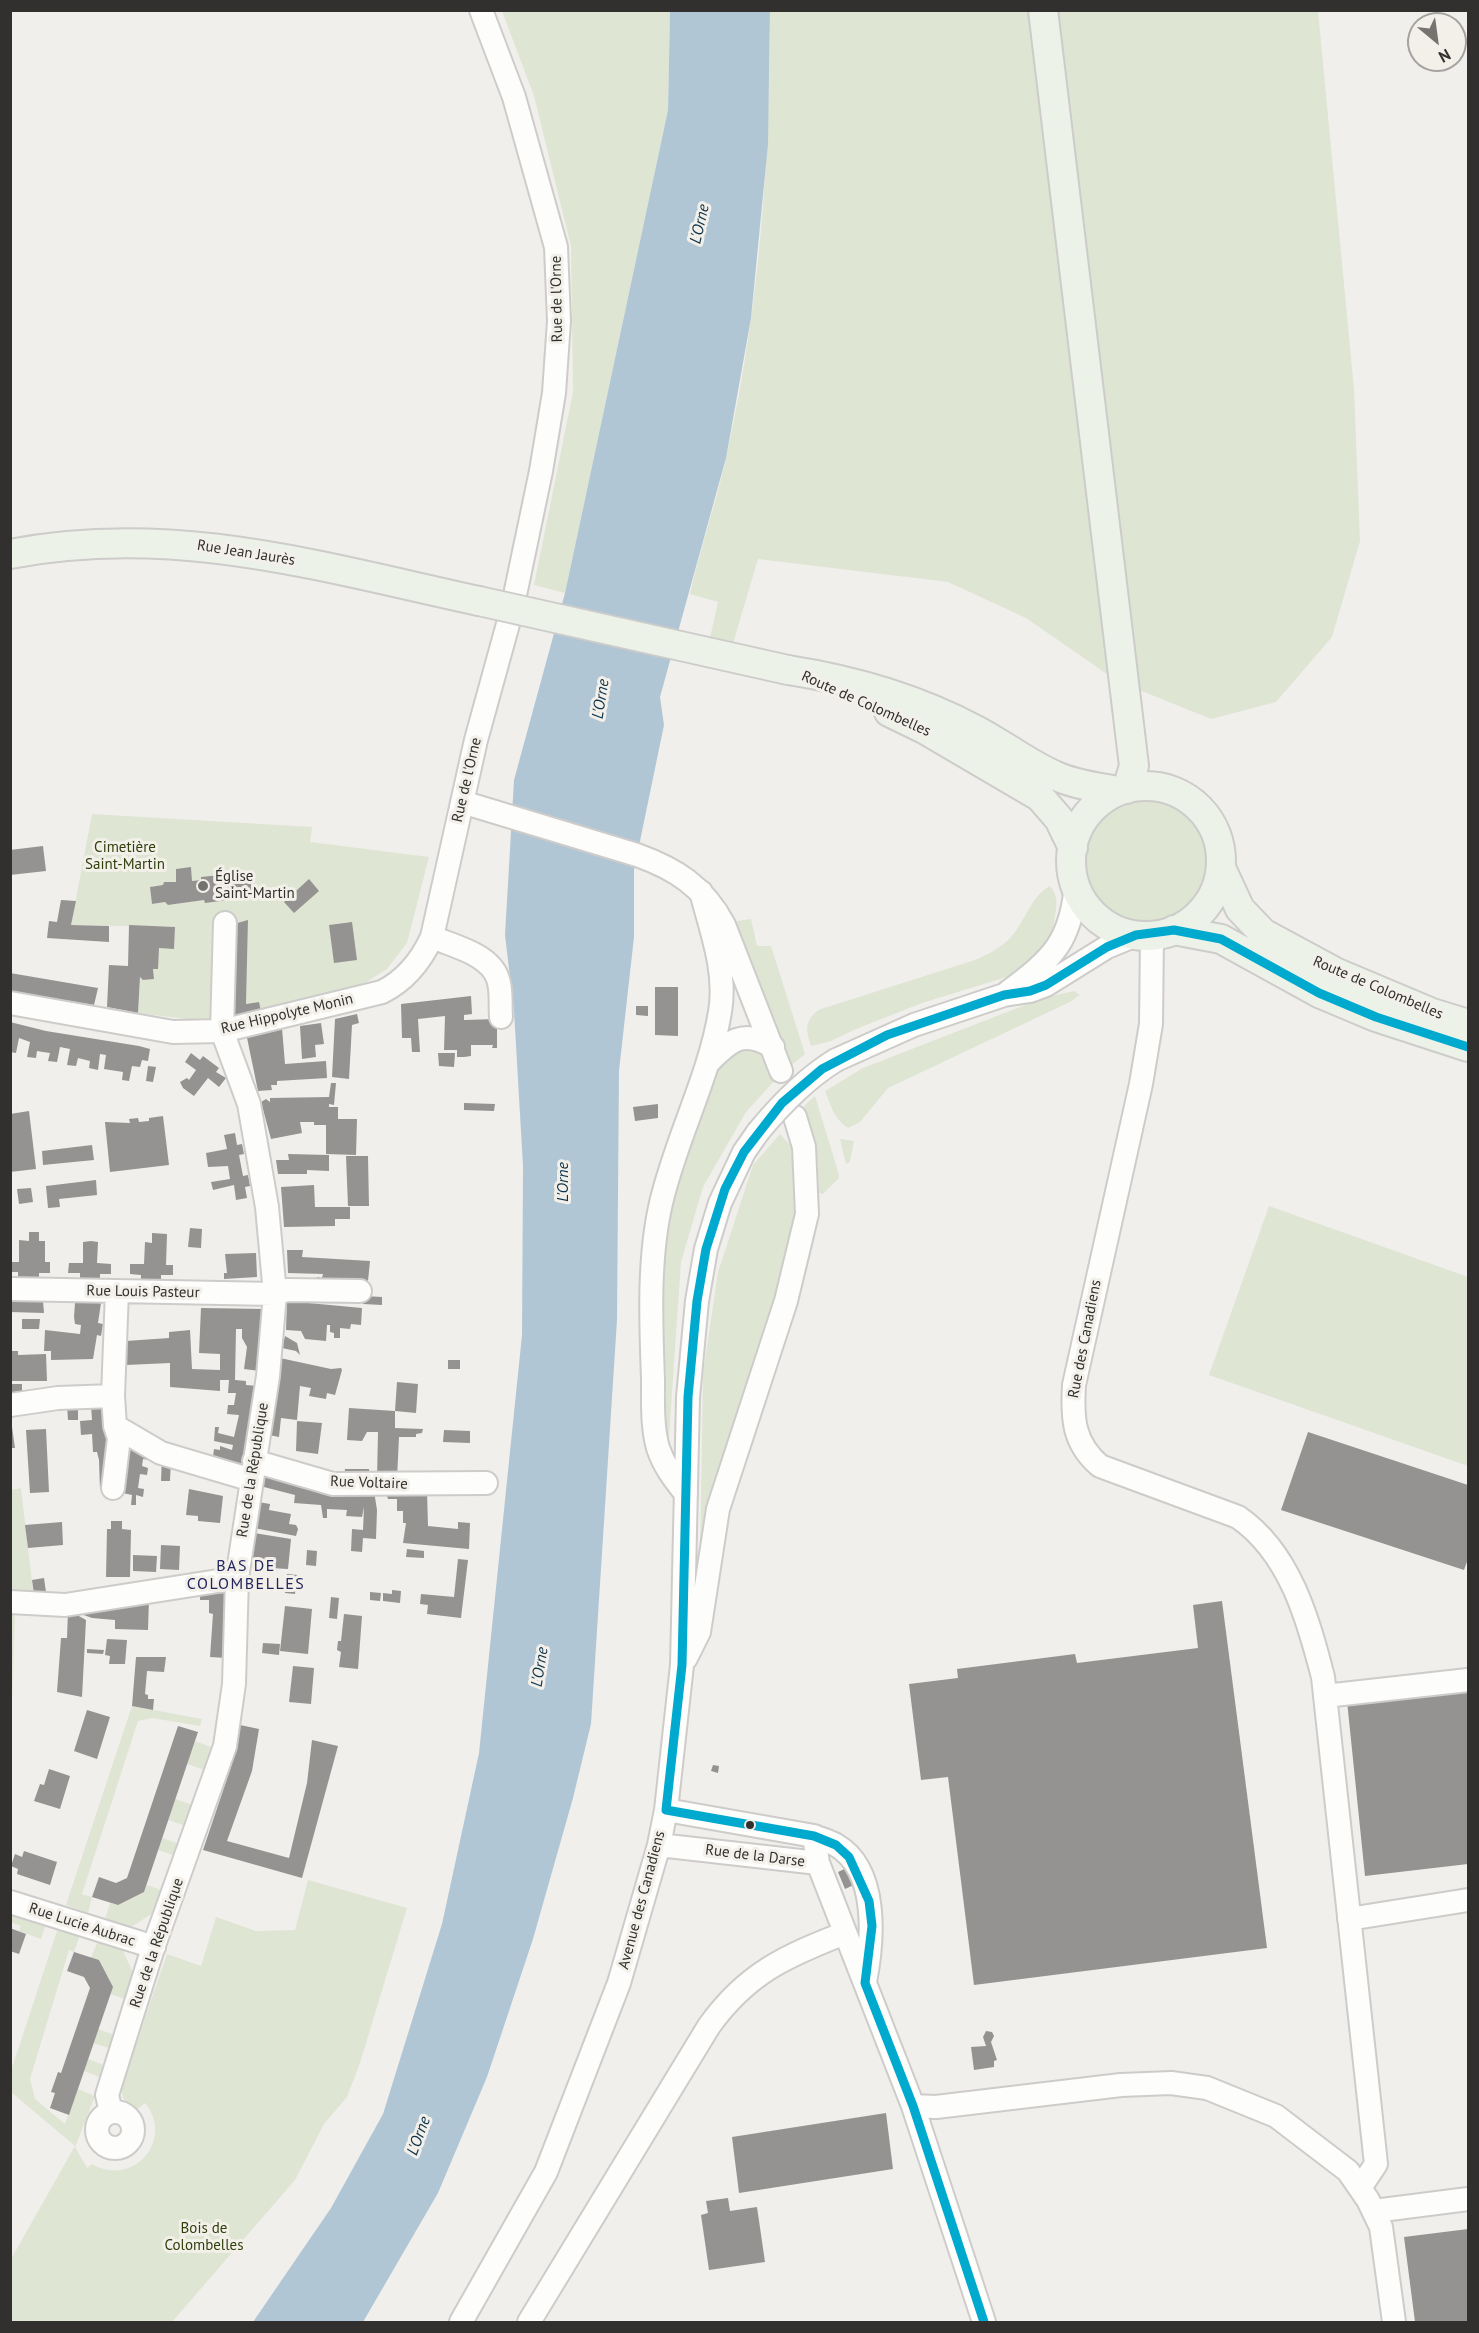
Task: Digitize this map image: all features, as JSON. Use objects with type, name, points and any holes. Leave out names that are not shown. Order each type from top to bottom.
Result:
[{"type":"main road","points":[[1043,10],[1131,783]]},
{"type":"main road","name":"Rue Jean Jaurès","points":[[10,554],[101,544],[202,545],[274,556],[788,670]]},
{"type":"main road","name":"Route de Colombelles","points":[[788,670],[835,677],[896,696],[977,730],[1054,775],[1076,783],[1131,783],[1166,788],[1183,795],[1204,812],[1217,836],[1221,868],[1240,909],[1263,933],[1337,973],[1432,1013],[1468,1024]]},
{"type":"main road","name":"Route de Colombelles","points":[[788,670],[924,729],[1030,790],[1055,812],[1073,848]]},
{"type":"main road","name":"Route de Colombelles","points":[[1131,783],[1102,801],[1088,814],[1078,830],[1073,848],[1072,866],[1076,885],[1087,907],[1099,918],[1113,927],[1221,939],[1319,993],[1376,1017],[1468,1047]]},
{"type":"main road","name":"Route de Colombelles","points":[[1154,933],[1192,920],[1206,906],[1216,888],[1221,868]]},
{"type":"street","name":"Rue de l'Orne","points":[[481,10],[514,97],[556,247],[559,321],[554,393],[541,471],[515,595]]},
{"type":"street","name":"Rue de l'Orne","points":[[432,937],[491,680],[508,624]]},
{"type":"street","points":[[462,801],[637,855],[681,874],[701,891],[724,925],[782,1071]]},
{"type":"street","name":"Avenue des Canadiens","points":[[1004,995],[1050,959],[1058,949],[1071,920],[1076,885]]},
{"type":"street","points":[[686,1494],[670,1476],[657,1445],[652,1370],[654,1261],[660,1204],[707,1064],[721,1010],[720,963],[701,891]]},
{"type":"street","points":[[222,1031],[225,923]]},
{"type":"street","name":"Avenue des Canadiens","points":[[461,2322],[546,2172],[619,1983],[659,1845],[666,1810],[682,1665],[688,1397],[697,1301],[706,1249],[725,1189],[758,1132],[782,1103],[809,1079],[836,1060],[886,1035],[1004,995],[1030,991],[1046,985],[1107,947],[1154,933]]},
{"type":"street","name":"Rue des Canadiens","points":[[1154,933],[1151,1024],[1141,1084],[1074,1385],[1074,1428],[1087,1455],[1100,1466],[1238,1517],[1253,1527],[1272,1549],[1308,1620],[1325,1696],[1376,2164],[1360,2188]]},
{"type":"street","points":[[432,937],[482,958],[493,968],[499,980],[501,1017]]},
{"type":"street","name":"Rue Hippolyte Monin","points":[[10,1003],[173,1032],[222,1031],[382,992],[406,976],[423,955],[432,937]]},
{"type":"street","name":"Rue de la République","points":[[111,2112],[107,2095],[154,1947],[225,1746],[234,1684],[237,1578],[268,1376],[275,1294],[267,1207],[249,1104],[222,1031]]},
{"type":"street","points":[[707,1064],[725,1045],[743,1038],[757,1038],[773,1047]]},
{"type":"street","points":[[682,1665],[699,1632],[718,1509],[786,1301],[807,1214],[804,1147],[795,1117]]},
{"type":"street","name":"Rue Louis Pasteur","points":[[10,1289],[275,1294],[287,1290],[360,1291]]},
{"type":"street","points":[[113,1488],[119,1438],[115,1426],[113,1396],[117,1291]]},
{"type":"street","points":[[10,1405],[58,1398],[113,1396]]},
{"type":"street","name":"Rue Voltaire","points":[[115,1426],[161,1453],[333,1484],[486,1483]]},
{"type":"street","points":[[10,1602],[65,1605],[237,1578]]},
{"type":"street","points":[[1325,1696],[1468,1680]]},
{"type":"street","name":"Rue de la Darse","points":[[659,1845],[818,1863],[814,1836],[666,1810]]},
{"type":"street","points":[[814,1836],[836,1845],[849,1857],[858,1872],[869,1901],[872,1926],[865,1983]]},
{"type":"street","points":[[818,1863],[913,2106],[984,2322]]},
{"type":"street","points":[[1349,1919],[1468,1900]]},
{"type":"street","name":"Rue Lucie Aubrac","points":[[10,1902],[154,1947]]},
{"type":"street","points":[[529,2322],[709,2026],[726,2002],[742,1986],[804,1947],[845,1933]]},
{"type":"street","points":[[913,2106],[936,2107],[1121,2085],[1171,2083],[1207,2088],[1276,2116],[1348,2171],[1374,2211],[1381,2227],[1394,2322]]},
{"type":"street","points":[[1374,2211],[1468,2199]]},
{"type":"green space","points":[[502,11],[670,11],[668,110],[565,593],[534,585],[573,392],[571,246],[534,96]]},
{"type":"green space","points":[[770,11],[1318,11],[1354,389],[1360,541],[1332,637],[1276,702],[1211,719],[1117,681],[1026,618],[948,582],[758,559],[726,667],[704,665],[718,602],[690,594],[725,463],[740,391],[756,283],[768,119]]},
{"type":"green space","points":[[1147,796],[1171,801],[1192,815],[1206,836],[1211,860],[1206,884],[1192,905],[1171,919],[1147,924],[1123,919],[1102,905],[1088,884],[1083,860],[1088,836],[1102,815],[1123,801]]},
{"type":"green space","name":"Cimetière Saint-Martin","points":[[92,814],[312,827],[310,842],[429,857],[407,943],[387,969],[365,983],[261,1011],[259,1002],[246,1004],[248,921],[215,1020],[195,1020],[138,1013],[140,977],[143,980],[154,979],[153,969],[159,948],[174,948],[175,927],[71,925]],"holes":[[[191,868],[192,881],[249,872],[252,897],[205,903],[204,900],[168,905],[165,902],[152,904],[150,887],[163,885],[164,882],[176,882],[177,869]]]},
{"type":"green space","points":[[1050,886],[1056,898],[1054,940],[1013,975],[922,1003],[831,1041],[811,1046],[807,1026],[810,1018],[818,1010],[975,960],[990,953],[1012,936],[1033,902]]},
{"type":"green space","points":[[751,919],[757,946],[771,946],[805,1054],[788,1068],[738,940],[737,921]]},
{"type":"green space","points":[[1074,991],[1080,995],[1070,1002],[888,1088],[860,1122],[848,1128],[839,1121],[834,1112],[825,1091],[863,1068],[1043,998]]},
{"type":"green space","points":[[755,1045],[764,1052],[777,1078],[746,1112],[703,1187],[681,1262],[668,1450],[663,1436],[660,1285],[668,1209],[713,1073],[730,1050]]},
{"type":"green space","points":[[815,1096],[839,1175],[839,1178],[823,1194],[819,1193],[816,1145],[804,1106]]},
{"type":"green space","points":[[780,1134],[791,1146],[797,1217],[700,1561],[703,1374],[718,1272],[753,1165]]},
{"type":"green space","points":[[840,1139],[854,1141],[850,1162],[846,1164]]},
{"type":"green space","points":[[1269,1206],[1468,1277],[1468,1466],[1209,1375]]},
{"type":"green space","points":[[21,1488],[34,1599],[11,1596],[11,1490]]},
{"type":"green space","points":[[10,1610],[15,1611],[11,1731],[10,1731]]},
{"type":"green space","points":[[132,1706],[202,1719],[200,1726],[152,1718],[138,1721],[82,1894],[92,1897],[88,1913],[66,1905]]},
{"type":"green space","points":[[195,1741],[211,1747],[205,1770],[187,1764]]},
{"type":"green space","points":[[175,1799],[193,1805],[186,1826],[168,1820]]},
{"type":"green space","points":[[162,1838],[180,1844],[176,1856],[158,1850]]},
{"type":"green space","name":"Bois de Colombelles","points":[[308,1880],[407,1908],[360,2063],[347,2097],[324,2124],[295,2180],[172,2322],[11,2322],[11,2259],[75,2146],[11,2092],[11,2071],[59,1925],[81,1932],[74,1952],[69,1950],[30,2079],[35,2099],[65,2124],[78,2089],[95,2096],[75,2147],[87,2168],[92,2164],[107,2170],[122,2170],[135,2165],[145,2156],[152,2145],[155,2132],[153,2117],[145,2103],[134,2112],[123,2098],[121,2088],[167,1954],[201,1966],[216,1917],[256,1931],[295,1930]]},
{"type":"green space","points":[[147,1885],[164,1891],[158,1910],[131,1927],[105,1919],[110,1903],[118,1905],[144,1892]]},
{"type":"green space","points":[[10,1908],[47,1921],[41,1939],[19,1931],[21,1926],[11,1922]]},
{"type":"green space","points":[[99,1938],[125,1947],[123,1951],[134,1975],[128,2000],[110,1994],[112,1987],[99,1960],[91,1958]]},
{"type":"green space","points":[[98,2029],[117,2036],[112,2049],[93,2043]]},
{"type":"green space","points":[[88,2059],[106,2066],[102,2078],[84,2071]]},
{"type":"water","name":"L'Orne","points":[[670,11],[770,11],[768,144],[751,318],[726,458],[660,697],[664,725],[634,870],[634,937],[619,1071],[617,1320],[591,1724],[573,1798],[533,1939],[487,2077],[438,2193],[363,2322],[253,2322],[331,2208],[383,2114],[442,1924],[479,1753],[522,1335],[523,1166],[514,1011],[505,935],[514,780],[565,593],[668,110]]},
{"type":"building","points":[[43,846],[46,871],[10,875],[10,850]]},
{"type":"building","name":"Église Saint-Martin","points":[[191,867],[192,881],[201,880],[201,877],[250,872],[252,897],[205,903],[204,900],[168,905],[165,902],[152,904],[150,887],[163,885],[164,882],[176,882],[176,869]]},
{"type":"building","points":[[309,879],[319,891],[294,913],[284,902]]},
{"type":"building","points":[[61,900],[76,901],[71,925],[109,926],[109,942],[47,938],[49,921],[57,922]]},
{"type":"building","points":[[248,920],[246,1004],[259,1002],[261,1011],[229,1016],[234,924]]},
{"type":"building","points":[[352,922],[357,960],[334,963],[329,925]]},
{"type":"building","points":[[129,925],[175,927],[174,949],[159,948],[158,969],[153,969],[154,979],[143,980],[140,977],[138,1013],[107,1007],[109,965],[128,966]]},
{"type":"building","points":[[10,973],[98,988],[94,1005],[10,991]]},
{"type":"building","points":[[655,987],[678,987],[678,1036],[655,1035]]},
{"type":"building","points":[[471,996],[472,1014],[464,1015],[464,1020],[497,1019],[497,1048],[492,1048],[493,1045],[471,1045],[471,1056],[464,1057],[457,1057],[457,1050],[444,1050],[445,1016],[418,1019],[420,1052],[412,1052],[411,1038],[402,1038],[401,1004]]},
{"type":"building","points":[[636,1006],[648,1006],[648,1016],[636,1015]]},
{"type":"building","points":[[357,1014],[359,1023],[352,1025],[349,1079],[332,1077],[335,1019]]},
{"type":"building","points":[[10,1022],[46,1031],[150,1049],[148,1061],[142,1060],[140,1067],[132,1066],[129,1081],[122,1080],[123,1072],[104,1069],[106,1055],[100,1054],[98,1070],[89,1068],[90,1061],[78,1058],[76,1066],[67,1065],[70,1049],[60,1047],[57,1062],[48,1061],[50,1053],[37,1051],[36,1058],[27,1057],[30,1042],[19,1038],[16,1053],[10,1052]]},
{"type":"building","points":[[321,1023],[324,1044],[315,1045],[316,1057],[302,1059],[300,1026]]},
{"type":"building","points":[[282,1028],[285,1064],[326,1061],[327,1078],[277,1081],[277,1085],[271,1085],[272,1090],[258,1091],[246,1033]]},
{"type":"building","points":[[191,1053],[200,1060],[203,1056],[219,1068],[216,1072],[226,1078],[219,1087],[208,1078],[194,1096],[183,1088],[180,1082],[187,1078],[189,1080],[196,1070],[185,1062]]},
{"type":"building","points":[[438,1053],[455,1053],[454,1067],[439,1066]]},
{"type":"building","points":[[148,1066],[156,1067],[153,1082],[146,1081]]},
{"type":"building","points":[[331,1083],[336,1083],[334,1105],[329,1104],[329,1107],[338,1107],[338,1119],[357,1119],[356,1155],[326,1154],[326,1125],[314,1125],[314,1122],[300,1122],[302,1133],[271,1139],[261,1102],[266,1099],[270,1102],[270,1098],[329,1097]]},
{"type":"building","points":[[464,1103],[495,1104],[494,1111],[464,1110]]},
{"type":"building","points":[[658,1104],[658,1118],[635,1121],[633,1107]]},
{"type":"building","points":[[29,1111],[36,1169],[10,1172],[10,1114]]},
{"type":"building","points":[[163,1116],[169,1165],[110,1172],[105,1122],[130,1123],[129,1119],[138,1118],[139,1122]]},
{"type":"building","points":[[235,1133],[237,1145],[242,1144],[244,1154],[239,1155],[243,1176],[248,1175],[250,1186],[245,1187],[247,1198],[236,1200],[234,1185],[213,1190],[211,1182],[230,1179],[228,1166],[208,1167],[206,1153],[227,1149],[224,1135]]},
{"type":"building","points":[[92,1145],[94,1160],[43,1165],[42,1151]]},
{"type":"building","points":[[288,1154],[329,1155],[329,1171],[307,1170],[307,1174],[278,1174],[276,1160],[289,1160]]},
{"type":"building","points":[[346,1156],[368,1156],[369,1206],[348,1206]]},
{"type":"building","points":[[96,1180],[97,1195],[59,1199],[60,1207],[48,1208],[46,1186]]},
{"type":"building","points":[[314,1185],[315,1207],[350,1207],[350,1219],[335,1219],[335,1226],[284,1227],[281,1187]]},
{"type":"building","points":[[31,1188],[33,1202],[19,1204],[17,1189]]},
{"type":"building","points":[[190,1228],[202,1229],[201,1248],[188,1247]]},
{"type":"building","points":[[29,1232],[39,1232],[39,1241],[45,1241],[45,1262],[50,1262],[50,1273],[39,1273],[39,1278],[18,1277],[18,1272],[10,1272],[10,1262],[19,1262],[19,1240],[29,1241]]},
{"type":"building","points":[[152,1233],[167,1234],[166,1265],[173,1265],[173,1275],[161,1275],[161,1280],[141,1279],[141,1275],[130,1274],[130,1264],[144,1264],[145,1242],[152,1243]]},
{"type":"building","points":[[83,1242],[98,1242],[97,1263],[111,1264],[111,1274],[100,1274],[100,1279],[80,1278],[80,1273],[68,1273],[69,1263],[83,1263]]},
{"type":"building","points":[[287,1250],[303,1250],[302,1257],[370,1261],[368,1281],[317,1281],[317,1277],[322,1278],[323,1274],[288,1273]]},
{"type":"building","points":[[256,1253],[257,1277],[224,1279],[224,1273],[227,1273],[225,1254]]},
{"type":"building","points":[[364,1296],[382,1297],[382,1305],[363,1304]]},
{"type":"building","points":[[10,1299],[43,1301],[44,1313],[10,1312]]},
{"type":"building","points":[[287,1301],[362,1308],[361,1325],[351,1324],[350,1329],[340,1328],[340,1338],[334,1338],[334,1333],[330,1332],[330,1325],[327,1325],[326,1341],[305,1339],[301,1331],[286,1330]]},
{"type":"building","points":[[75,1303],[101,1303],[98,1323],[103,1324],[101,1336],[97,1335],[93,1359],[51,1360],[51,1351],[44,1351],[45,1330],[80,1334],[81,1325],[75,1324]]},
{"type":"building","points":[[201,1308],[266,1309],[260,1371],[244,1369],[247,1347],[242,1338],[242,1329],[236,1329],[235,1380],[246,1381],[246,1385],[258,1386],[244,1472],[212,1465],[214,1449],[220,1450],[220,1446],[232,1450],[233,1445],[214,1441],[215,1427],[219,1427],[218,1433],[234,1437],[239,1415],[227,1414],[228,1405],[234,1405],[236,1393],[228,1393],[229,1380],[220,1380],[220,1391],[170,1387],[170,1363],[126,1365],[126,1341],[169,1338],[169,1332],[190,1330],[192,1369],[220,1370],[220,1354],[199,1353]]},
{"type":"building","points":[[22,1319],[40,1319],[39,1329],[22,1329]]},
{"type":"building","points":[[285,1336],[297,1343],[300,1355],[296,1351],[282,1348]]},
{"type":"building","points":[[10,1351],[18,1351],[18,1355],[46,1354],[47,1381],[10,1381]]},
{"type":"building","points":[[280,1358],[342,1370],[335,1395],[327,1393],[326,1399],[309,1396],[311,1388],[300,1386],[297,1420],[281,1418],[279,1437],[269,1435]]},
{"type":"building","points":[[448,1360],[460,1360],[460,1369],[448,1369]]},
{"type":"building","points":[[397,1382],[418,1384],[416,1413],[395,1411]]},
{"type":"building","points":[[10,1384],[22,1384],[22,1399],[10,1399]]},
{"type":"building","points":[[105,1404],[108,1490],[100,1489],[99,1460],[97,1452],[93,1452],[92,1434],[81,1435],[80,1421],[92,1420],[91,1405]]},
{"type":"building","points":[[67,1405],[78,1405],[78,1420],[68,1420]]},
{"type":"building","points":[[349,1408],[395,1411],[395,1428],[423,1429],[422,1433],[416,1434],[416,1437],[399,1437],[397,1479],[377,1479],[378,1432],[367,1432],[362,1441],[347,1440]]},
{"type":"building","points":[[297,1421],[322,1423],[318,1454],[296,1451]]},
{"type":"building","points":[[10,1427],[12,1427],[15,1448],[10,1448]]},
{"type":"building","points":[[46,1429],[49,1492],[30,1493],[26,1430]]},
{"type":"building","points":[[444,1430],[470,1431],[470,1443],[443,1442]]},
{"type":"building","points":[[1308,1432],[1468,1485],[1468,1559],[1464,1570],[1281,1510]]},
{"type":"building","points":[[128,1438],[151,1452],[150,1460],[143,1459],[142,1466],[148,1468],[147,1475],[140,1474],[138,1488],[144,1489],[143,1497],[136,1495],[136,1505],[131,1505],[132,1495],[118,1492]]},
{"type":"building","points":[[162,1456],[171,1459],[170,1481],[161,1481]]},
{"type":"building","points":[[345,1469],[369,1469],[370,1479],[344,1478]]},
{"type":"building","points":[[264,1471],[374,1491],[377,1510],[376,1539],[363,1538],[362,1552],[351,1551],[352,1529],[363,1530],[364,1507],[362,1517],[346,1516],[347,1510],[327,1509],[327,1518],[323,1518],[321,1505],[294,1503],[295,1495],[260,1486]]},
{"type":"building","points":[[189,1489],[223,1496],[220,1523],[198,1521],[198,1516],[186,1515]]},
{"type":"building","points":[[385,1491],[427,1491],[428,1526],[458,1529],[458,1522],[470,1523],[469,1549],[403,1543],[406,1523],[403,1523],[403,1511],[397,1511],[397,1499],[388,1499]]},
{"type":"building","points":[[258,1502],[270,1504],[269,1510],[291,1514],[289,1524],[296,1525],[298,1529],[296,1536],[254,1528]]},
{"type":"building","points":[[111,1521],[122,1521],[122,1529],[131,1530],[130,1577],[106,1577],[107,1529],[111,1529]]},
{"type":"building","points":[[62,1522],[63,1545],[28,1548],[25,1525]]},
{"type":"building","points":[[254,1533],[291,1539],[288,1569],[251,1567]]},
{"type":"building","points":[[161,1545],[180,1546],[179,1570],[160,1569]]},
{"type":"building","points":[[407,1549],[424,1551],[424,1558],[406,1557]]},
{"type":"building","points":[[307,1550],[317,1551],[316,1566],[306,1565]]},
{"type":"building","points":[[133,1555],[157,1556],[156,1572],[133,1571]]},
{"type":"building","points":[[458,1559],[468,1560],[461,1618],[427,1614],[428,1605],[420,1604],[421,1594],[454,1597]]},
{"type":"building","points":[[287,1574],[297,1575],[295,1594],[285,1593]]},
{"type":"building","points":[[44,1578],[46,1592],[34,1594],[32,1580]]},
{"type":"building","points":[[392,1590],[401,1591],[400,1603],[383,1601],[383,1593],[392,1594]]},
{"type":"building","points":[[370,1592],[381,1593],[380,1601],[370,1600]]},
{"type":"building","points":[[231,1593],[226,1658],[210,1657],[213,1614],[209,1613],[209,1600],[200,1600],[200,1594]]},
{"type":"building","points":[[331,1597],[339,1598],[337,1619],[329,1618]]},
{"type":"building","points":[[149,1599],[148,1630],[115,1629],[115,1620],[92,1618],[81,1614]]},
{"type":"building","points":[[1222,1601],[1267,1948],[974,1985],[948,1777],[921,1780],[909,1684],[958,1678],[957,1669],[1075,1654],[1077,1663],[1198,1648],[1193,1605]]},
{"type":"building","points":[[285,1606],[312,1609],[308,1654],[280,1651]]},
{"type":"building","points":[[68,1610],[86,1620],[82,1697],[57,1692],[61,1638],[67,1638]]},
{"type":"building","points":[[344,1614],[362,1616],[358,1669],[339,1667],[341,1652],[337,1650],[338,1641],[341,1641]]},
{"type":"building","points":[[107,1639],[127,1640],[125,1664],[109,1664],[110,1656],[105,1655]]},
{"type":"building","points":[[263,1643],[280,1644],[279,1655],[262,1653]]},
{"type":"building","points":[[87,1649],[104,1650],[103,1654],[87,1653]]},
{"type":"building","points":[[136,1657],[166,1657],[164,1672],[147,1671],[145,1694],[148,1695],[148,1699],[154,1699],[153,1710],[132,1706]]},
{"type":"building","points":[[293,1666],[314,1668],[311,1704],[289,1702]]},
{"type":"building","points":[[1468,1688],[1468,1864],[1365,1876],[1347,1701]]},
{"type":"building","points":[[87,1710],[110,1717],[97,1759],[74,1751]]},
{"type":"building","points":[[240,1725],[259,1729],[252,1771],[227,1841],[289,1858],[307,1783],[312,1740],[338,1746],[302,1878],[203,1850],[231,1767]]},
{"type":"building","points":[[178,1726],[198,1732],[144,1892],[118,1905],[92,1897],[99,1877],[116,1883],[127,1878]]},
{"type":"building","points":[[713,1765],[719,1766],[718,1773],[711,1771]]},
{"type":"building","points":[[49,1769],[70,1776],[60,1809],[34,1801],[40,1784],[44,1785]]},
{"type":"building","points":[[24,1851],[57,1862],[50,1885],[17,1874],[18,1869],[11,1866],[15,1854],[22,1857]]},
{"type":"building","points":[[849,1867],[856,1884],[845,1889],[838,1872]]},
{"type":"building","points":[[10,1928],[26,1934],[19,1954],[10,1951]]},
{"type":"building","points":[[74,1952],[99,1960],[113,1987],[69,2115],[50,2108],[55,2093],[51,2092],[58,2072],[61,2073],[90,1988],[84,1977],[67,1971]]},
{"type":"building","points":[[986,2031],[992,2032],[994,2036],[991,2042],[997,2060],[994,2061],[994,2067],[974,2070],[971,2047],[986,2046],[983,2037]]},
{"type":"building","points":[[886,2113],[893,2169],[739,2193],[732,2137]]},
{"type":"building","points":[[728,2198],[730,2211],[757,2207],[765,2262],[709,2270],[701,2215],[708,2213],[706,2201]]},
{"type":"building","points":[[1468,2229],[1468,2322],[1415,2322],[1404,2237]]},
{"type":"transit line","points":[[984,2322],[913,2106],[865,1983],[872,1926],[869,1901],[849,1857],[836,1845],[814,1836],[666,1810],[682,1665],[688,1397],[697,1301],[706,1249],[725,1189],[744,1152],[782,1103],[822,1069],[887,1035],[1004,995],[1030,991],[1046,985],[1107,947],[1136,935],[1174,930],[1221,939],[1319,993],[1376,1017],[1468,1047]]},
{"type":"place","name":"Église Saint-Martin","points":[[203,886]]},
{"type":"district","name":"BAS DE COLOMBELLES","points":[[246,1575]]}]
